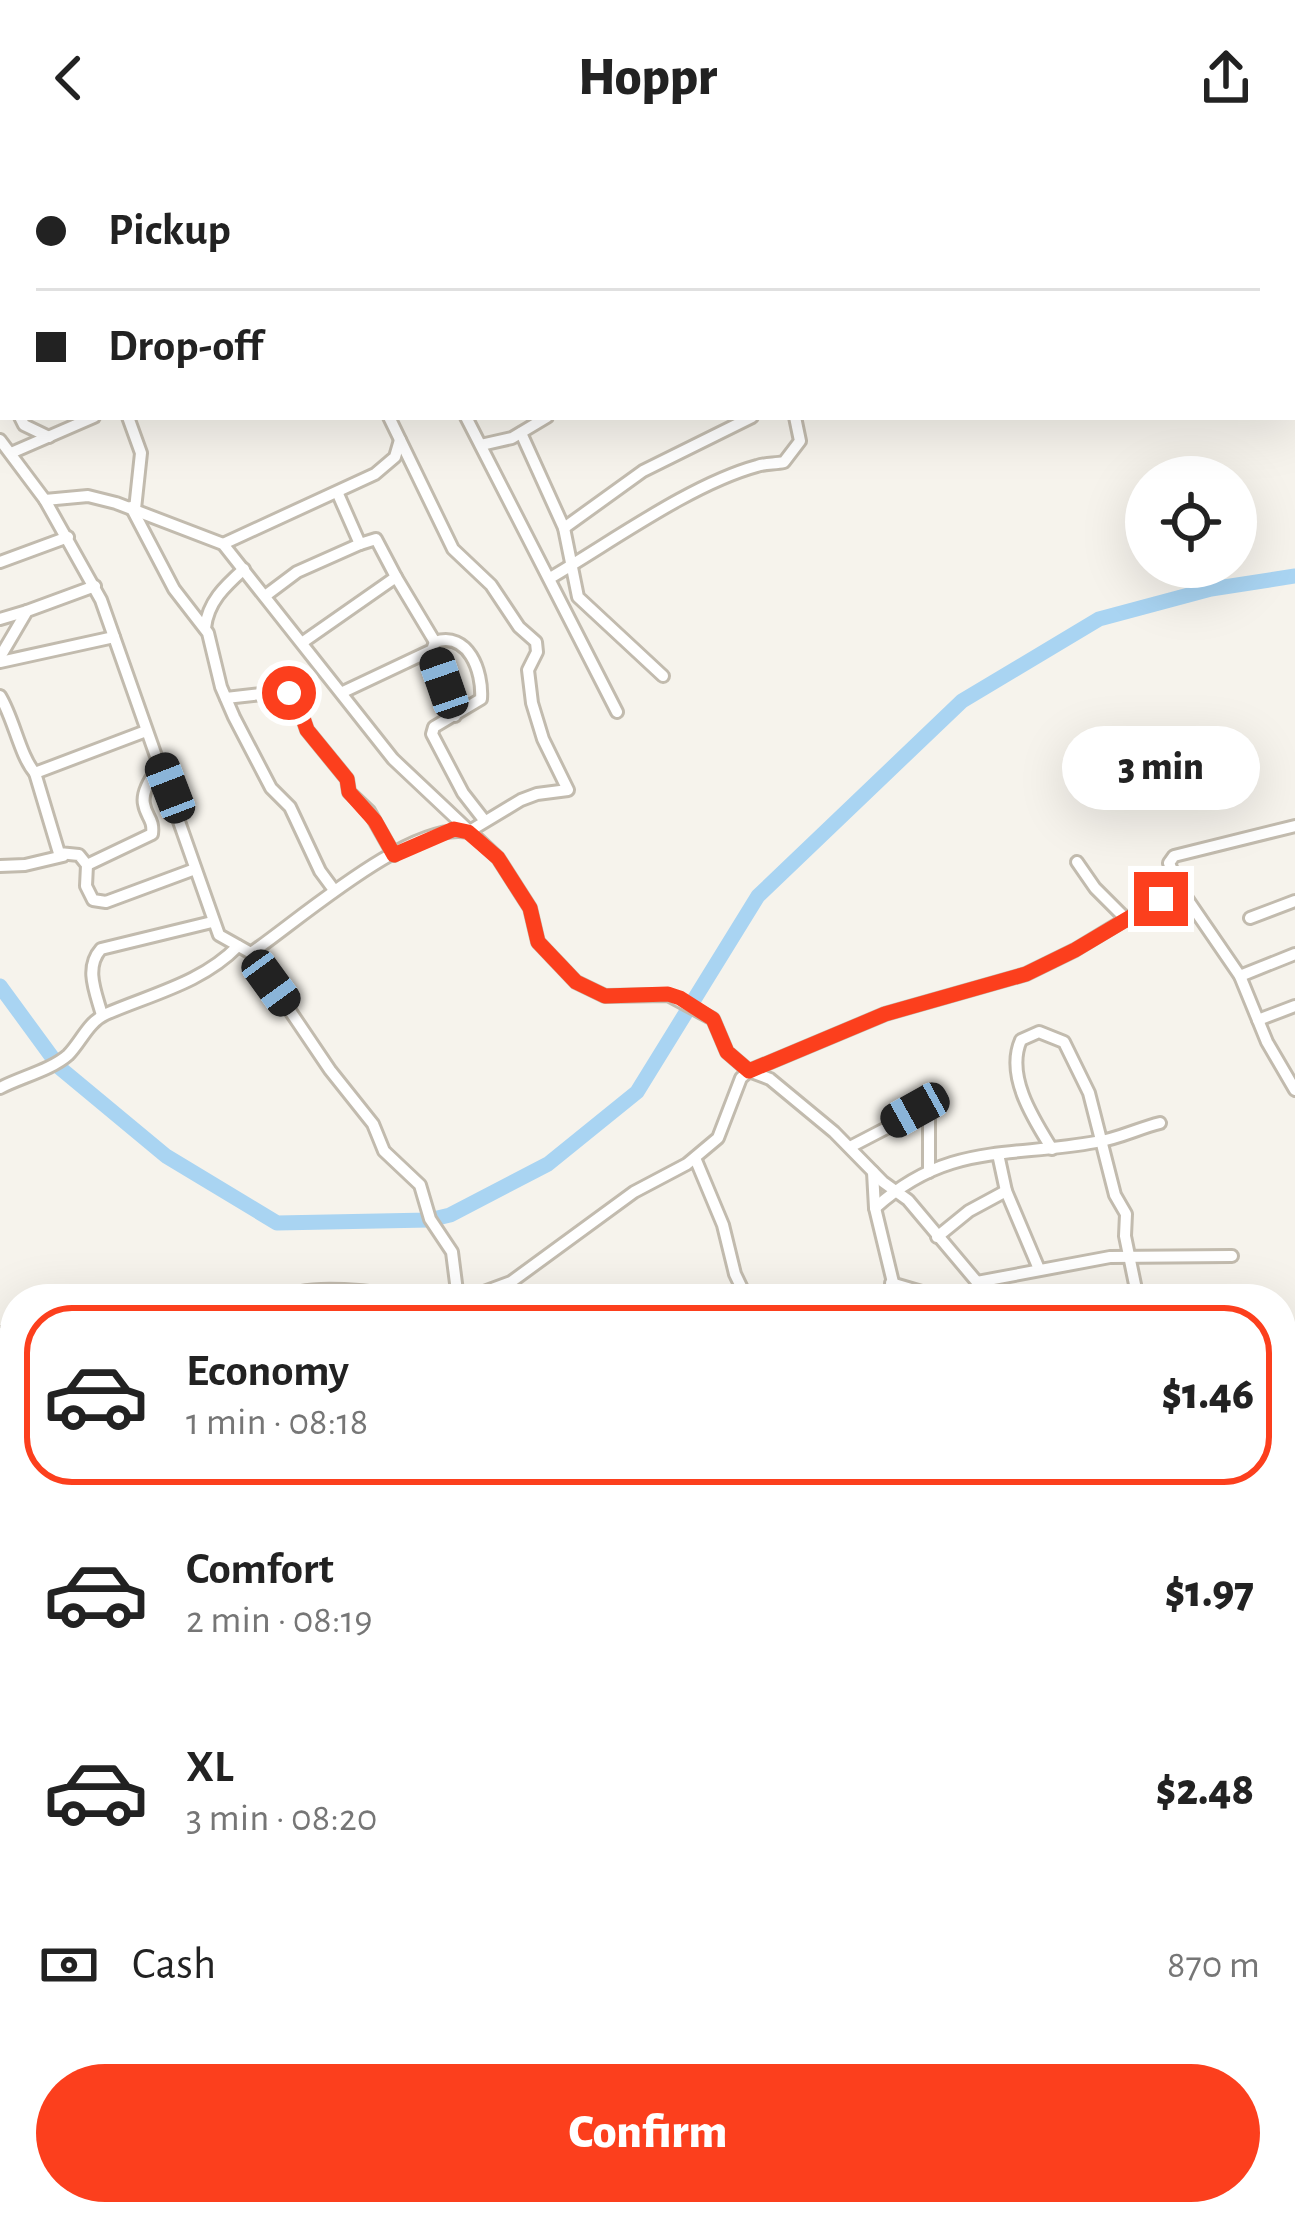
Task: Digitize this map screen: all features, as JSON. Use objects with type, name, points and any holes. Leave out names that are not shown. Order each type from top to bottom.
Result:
[{"type":"street","points":[[11,453],[87,420]]},
{"type":"street","points":[[129,420],[141,452],[133,508],[174,589],[205,628],[226,698],[271,788],[290,807],[334,890]]},
{"type":"street","points":[[251,953],[362,870],[454,829],[468,832],[537,794],[568,790],[543,740],[532,703],[528,670],[537,648],[491,585],[453,549],[390,420]]},
{"type":"street","points":[[468,420],[617,712]]},
{"type":"street","points":[[481,445],[521,433],[542,420]]},
{"type":"street","points":[[564,528],[643,471],[746,420]]},
{"type":"street","points":[[551,578],[659,512],[737,473],[784,462],[800,441],[796,420]]},
{"type":"street","points":[[22,421],[49,437]]},
{"type":"street","points":[[22,421],[24,447]]},
{"type":"street","points":[[521,433],[564,528],[578,597]]},
{"type":"street","points":[[0,440],[45,500],[95,586],[212,922],[222,938],[251,953],[330,1070],[373,1124],[384,1151],[424,1190],[430,1219],[452,1252],[459,1284]]},
{"type":"street","points":[[223,544],[338,494],[391,463],[400,440]]},
{"type":"street","points":[[338,494],[360,544]]},
{"type":"street","points":[[45,500],[88,496],[133,508],[223,544],[393,759],[498,858],[530,908],[538,942],[576,982],[605,996],[668,994],[713,1019],[727,1052],[749,1071],[770,1079],[908,1200],[977,1282],[1131,1257],[1232,1256]]},
{"type":"street","points":[[0,562],[68,537]]},
{"type":"street","points":[[265,596],[297,572],[376,539],[434,646],[455,716]]},
{"type":"street","points":[[205,628],[207,611],[244,569]]},
{"type":"street","points":[[303,642],[396,577]]},
{"type":"street","points":[[551,578],[663,676]]},
{"type":"street","points":[[0,619],[95,586]]},
{"type":"street","points":[[0,660],[27,611]]},
{"type":"street","points":[[0,660],[114,638]]},
{"type":"street","points":[[344,692],[450,638],[464,646],[482,689],[481,699],[434,727],[432,734],[484,820]]},
{"type":"street","points":[[226,698],[279,692],[296,698],[307,730],[347,779],[349,792],[375,821],[394,855]]},
{"type":"street","points":[[0,696],[14,718],[63,856]]},
{"type":"street","points":[[35,773],[146,731]]},
{"type":"street","points":[[87,865],[152,834],[154,824],[143,803],[160,764]]},
{"type":"street","points":[[1295,826],[1174,856],[1169,863],[1179,887],[1240,976],[1295,1090]]},
{"type":"street","points":[[0,866],[79,855],[87,865],[89,895],[98,902],[195,869]]},
{"type":"street","points":[[1077,862],[1094,888],[1127,920]]},
{"type":"street","points":[[505,1284],[634,1192],[715,1142],[741,1078],[749,1071],[885,1014],[1026,974],[1179,887]]},
{"type":"street","points":[[1250,918],[1295,902]]},
{"type":"street","points":[[102,1015],[91,972],[91,962],[100,949],[212,922]]},
{"type":"street","points":[[0,1088],[63,1059],[102,1015],[130,1007],[222,963],[238,946]]},
{"type":"street","points":[[1240,976],[1295,954]]},
{"type":"street","points":[[1258,1020],[1295,1006]]},
{"type":"street","points":[[1052,1149],[1028,1107],[1016,1065],[1021,1040],[1039,1032],[1056,1036],[1069,1048],[1089,1093],[1115,1195],[1126,1214],[1125,1236],[1136,1284]]},
{"type":"street","points":[[850,1147],[925,1108],[929,1114],[929,1172]]},
{"type":"street","points":[[875,1208],[894,1191],[953,1159],[1102,1142],[1160,1123]]},
{"type":"street","points":[[998,1154],[1006,1191],[1039,1269]]},
{"type":"street","points":[[694,1158],[741,1284]]},
{"type":"street","points":[[873,1172],[875,1208],[894,1284]]},
{"type":"street","points":[[938,1237],[969,1211],[1006,1191]]},
{"type":"waterway","points":[[0,986],[60,1068],[166,1156],[277,1223],[429,1220],[450,1215],[548,1164],[637,1092],[758,896],[962,701],[1099,619],[1211,589],[1295,576]]},
{"type":"route","points":[[289,693],[296,698],[307,730],[347,779],[349,792],[375,821],[394,855],[454,829],[468,832],[498,858],[530,908],[538,942],[576,982],[605,996],[668,994],[680,998],[713,1019],[727,1052],[749,1071],[885,1014],[1026,974],[1161,899]]}]
